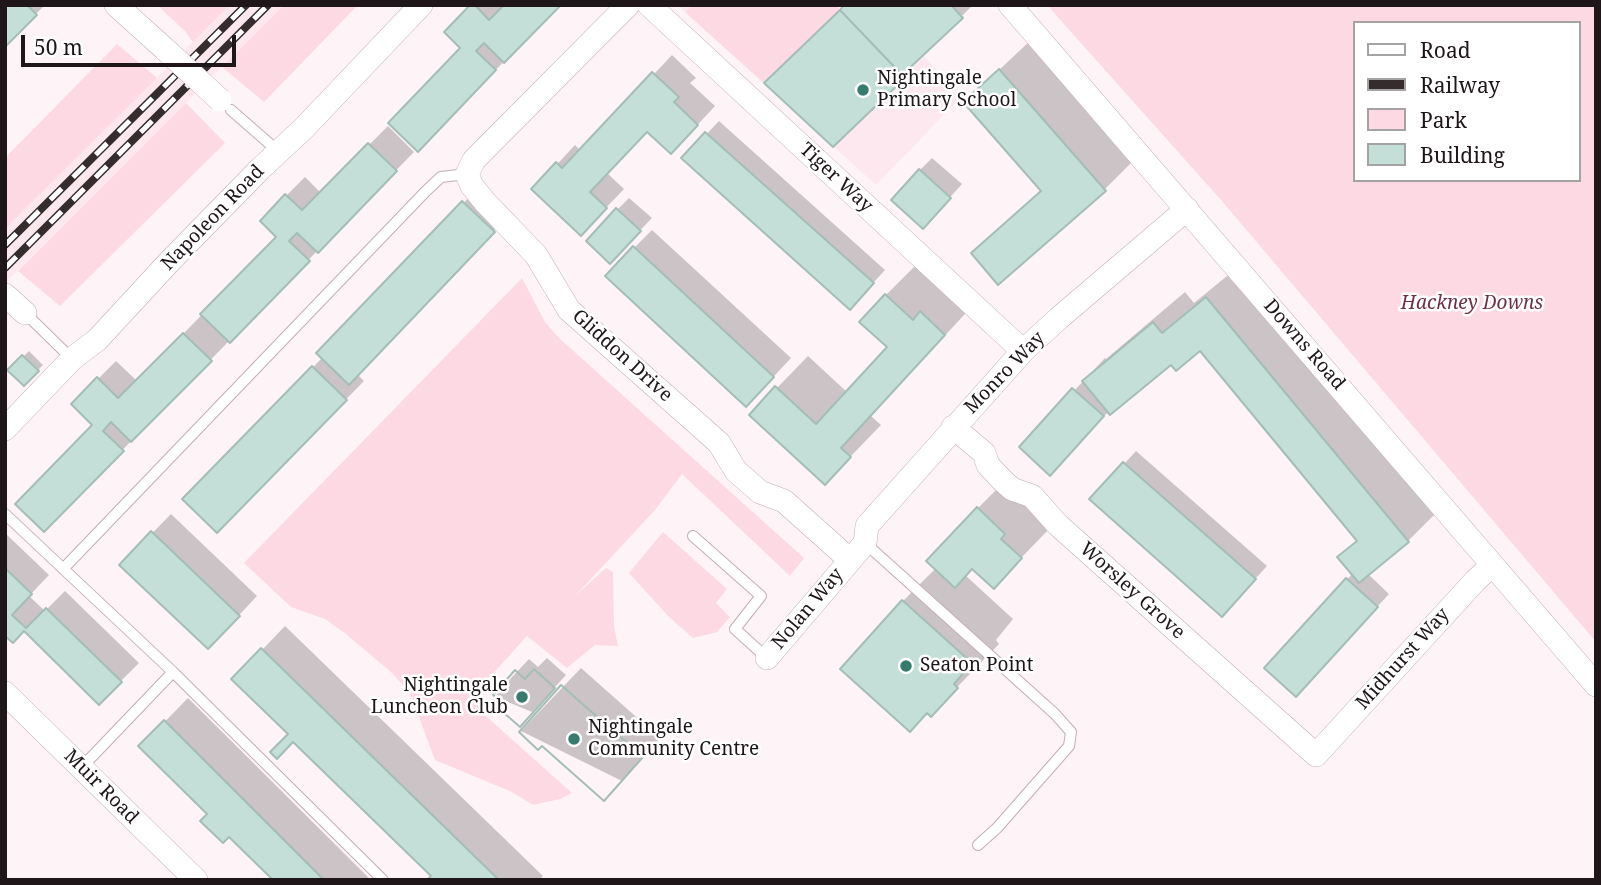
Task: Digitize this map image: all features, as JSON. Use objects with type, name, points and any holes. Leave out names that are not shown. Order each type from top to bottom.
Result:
[{"type":"street","points":[[116,5],[226,105]]},
{"type":"street","name":"Napoleon Road","points":[[5,429],[72,359],[97,340],[180,251],[421,5]]},
{"type":"street","points":[[467,174],[474,160],[628,5]]},
{"type":"street","name":"Tiger Way","points":[[649,5],[1023,351]]},
{"type":"street","name":"Downs Road","points":[[1010,5],[1596,685]]},
{"type":"street","name":"Gliddon Drive","points":[[467,174],[472,186],[485,202],[536,255],[569,310],[719,443],[736,471],[760,492],[785,501],[857,551]]},
{"type":"street","name":"Monro Way","points":[[857,551],[867,526],[1023,351],[1187,209]]},
{"type":"street","name":"Worsley Grove","points":[[953,428],[984,453],[988,465],[1002,480],[1012,489],[1031,496],[1058,525],[1316,755]]},
{"type":"street","name":"Nolan Way","points":[[767,658],[857,551]]},
{"type":"street","name":"Midhurst Way","points":[[1316,755],[1492,565]]},
{"type":"street","name":"Muir Road","points":[[5,693],[196,880]]},
{"type":"lane","points":[[226,105],[279,152]]},
{"type":"lane","points":[[63,569],[426,191],[441,177],[467,174]]},
{"type":"lane","points":[[13,302],[72,359]]},
{"type":"lane","points":[[5,514],[173,672],[383,880]]},
{"type":"lane","points":[[693,536],[761,596],[735,629],[767,658]]},
{"type":"lane","points":[[857,551],[1055,714],[1070,732],[1069,746],[997,828],[978,845]]},
{"type":"lane","points":[[82,767],[173,672]]},
{"type":"shaded area","points":[[230,5],[284,5],[5,283],[5,229]]},
{"type":"shaded area","name":"Nightingale Primary School","points":[[677,5],[836,5],[901,75],[923,55],[961,97],[876,185]]},
{"type":"green space","points":[[157,5],[230,5],[193,42]]},
{"type":"green space","points":[[284,5],[358,5],[264,102],[222,67]]},
{"type":"green space","points":[[692,5],[836,5],[840,10],[764,83],[685,12]]},
{"type":"green space","name":"Hackney Downs","points":[[1047,5],[1596,5],[1596,642],[1221,200]]},
{"type":"green space","points":[[117,44],[157,78],[5,229],[5,158]]},
{"type":"green space","points":[[186,103],[225,143],[60,306],[18,271]]},
{"type":"green space","points":[[522,278],[545,322],[559,338],[804,558],[790,576],[682,474],[655,510],[575,596],[606,568],[613,572],[614,627],[618,646],[595,645],[567,668],[527,636],[479,689],[479,710],[572,793],[560,799],[533,805],[512,792],[435,760],[410,693],[392,673],[325,619],[291,607],[244,563]]},
{"type":"green space","points":[[663,532],[727,589],[716,603],[730,617],[717,632],[693,638],[669,617],[629,573]]},
{"type":"building","points":[[5,5],[27,5],[37,15],[5,47]]},
{"type":"building","points":[[470,5],[475,5],[489,20],[504,5],[561,5],[504,63],[484,43],[476,51],[496,70],[418,152],[388,123],[460,48],[444,32]]},
{"type":"building","points":[[844,5],[951,5],[963,18],[902,75],[840,10]]},
{"type":"building","points":[[840,10],[905,78],[833,147],[764,83]]},
{"type":"building","points":[[999,69],[1106,191],[998,285],[971,253],[1041,191],[963,102]]},
{"type":"building","points":[[652,72],[679,97],[674,102],[698,125],[671,154],[647,132],[590,192],[607,208],[581,236],[531,189],[556,162],[562,168]]},
{"type":"building","points":[[705,132],[874,283],[850,310],[681,158]]},
{"type":"building","points":[[368,143],[397,171],[318,253],[297,233],[289,241],[310,261],[230,343],[200,314],[276,237],[260,221],[285,194],[302,210]]},
{"type":"building","points":[[919,169],[951,198],[923,229],[891,200]]},
{"type":"building","points":[[462,201],[495,232],[349,385],[316,353]]},
{"type":"building","points":[[616,208],[641,231],[610,264],[586,241]]},
{"type":"building","points":[[633,246],[774,377],[746,407],[605,276]]},
{"type":"building","points":[[885,294],[913,320],[920,311],[945,335],[841,448],[851,457],[825,485],[749,415],[775,386],[816,424],[887,347],[859,322]]},
{"type":"building","points":[[1206,297],[1409,542],[1359,583],[1337,557],[1357,541],[1200,351],[1176,371],[1171,365],[1110,415],[1082,381],[1153,322],[1162,333]]},
{"type":"building","points":[[183,333],[212,361],[131,442],[111,422],[103,431],[124,451],[44,532],[15,504],[92,425],[71,404],[97,377],[118,398]]},
{"type":"building","points":[[22,355],[39,371],[24,386],[7,370]]},
{"type":"building","points":[[312,366],[347,400],[217,533],[182,499]]},
{"type":"building","points":[[1072,388],[1104,416],[1050,476],[1019,447]]},
{"type":"building","points":[[1123,462],[1256,579],[1222,617],[1089,499]]},
{"type":"building","points":[[977,507],[1005,534],[1001,539],[1022,558],[994,589],[972,569],[955,588],[926,561]]},
{"type":"building","points":[[151,531],[240,616],[208,649],[119,565]]},
{"type":"building","points":[[5,568],[32,594],[12,615],[26,628],[46,608],[122,682],[99,705],[24,631],[13,643],[5,636]]},
{"type":"building","points":[[1346,578],[1378,607],[1296,697],[1264,668]]},
{"type":"building","name":"Seaton Point","points":[[902,600],[972,663],[954,684],[958,688],[931,717],[927,713],[910,732],[840,669]]},
{"type":"building","points":[[261,648],[499,880],[427,880],[431,876],[293,742],[277,759],[270,752],[288,734],[231,679]]},
{"type":"building","name":"Nightingale Community Centre","points":[[534,669],[555,688],[520,727],[496,706],[500,700],[493,695],[515,670],[525,679]]},
{"type":"building","name":"Nightingale Community Centre","points":[[534,669],[555,688],[520,727],[496,706],[500,700],[493,695],[515,670],[525,679]]},
{"type":"building","name":"Nightingale Community Centre","points":[[561,685],[643,757],[604,801],[542,746],[538,750],[519,732]]},
{"type":"building","name":"Nightingale Community Centre","points":[[561,685],[643,757],[604,801],[542,746],[538,750],[519,732]]},
{"type":"building","points":[[164,720],[324,880],[273,880],[229,837],[223,843],[200,821],[207,814],[138,746]]},
{"type":"railway","points":[[5,245],[246,5]]},
{"type":"railway","points":[[5,268],[268,5]]},
{"type":"place","name":"Nightingale Primary School","points":[[863,90]]},
{"type":"place","name":"Seaton Point","points":[[906,666]]},
{"type":"place","name":"Nightingale Luncheon Club","points":[[522,697]]},
{"type":"place","name":"Nightingale Community Centre","points":[[574,739]]}]
